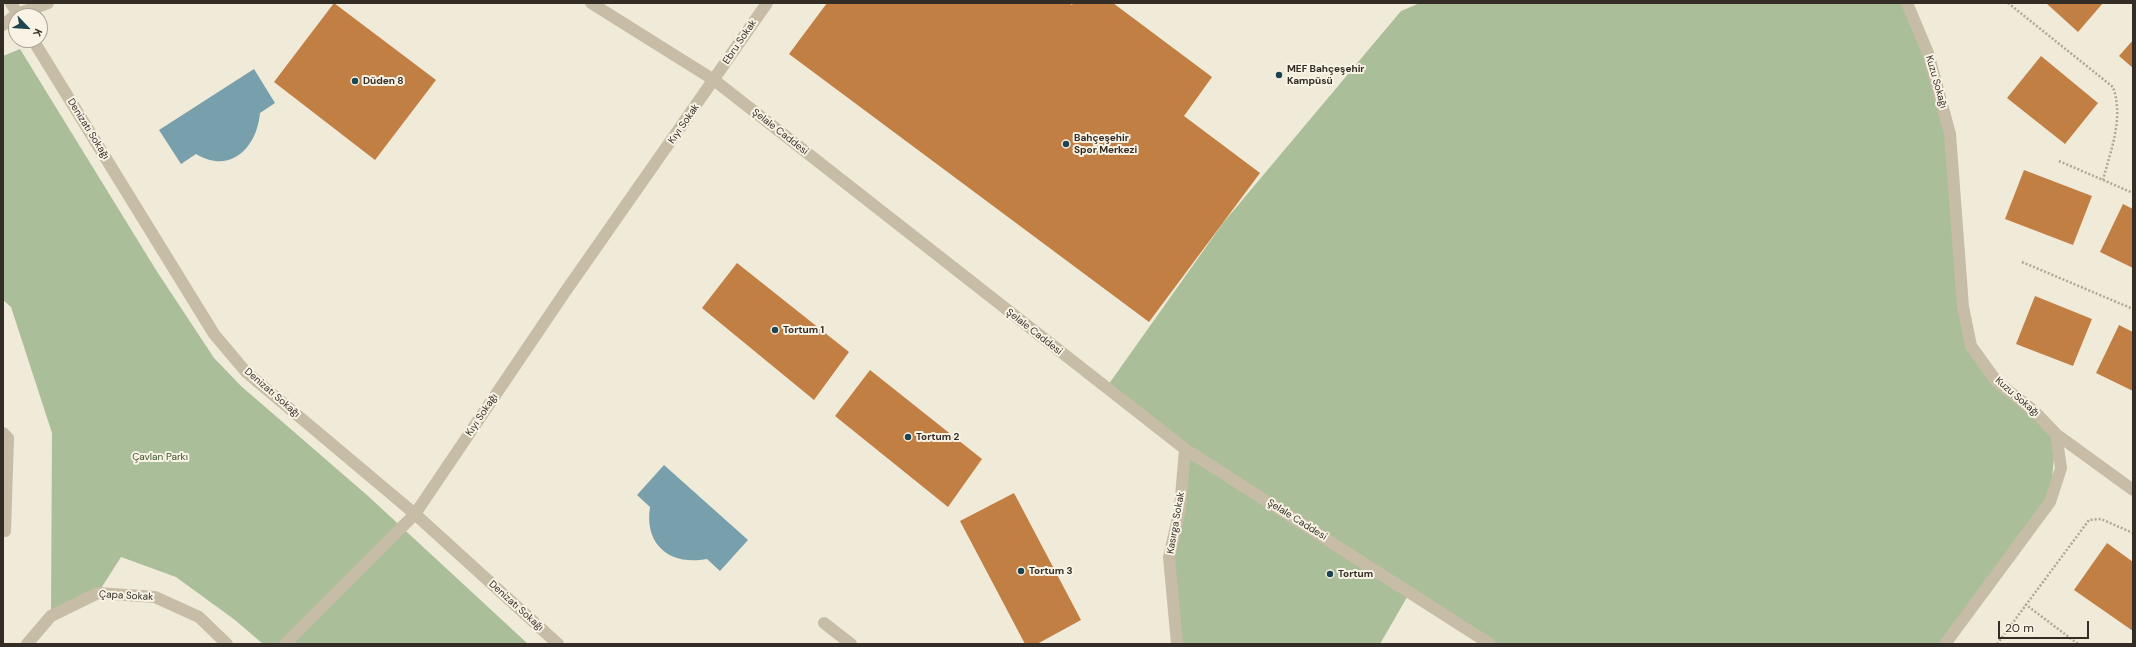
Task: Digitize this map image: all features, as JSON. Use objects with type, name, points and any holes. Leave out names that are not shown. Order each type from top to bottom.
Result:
[{"type":"street","points":[[36,8],[48,3]]},
{"type":"street","name":"Şelale Caddesi","points":[[591,3],[714,80],[1185,449],[1490,644]]},
{"type":"street","name":"Ebru Sokak","points":[[714,80],[766,3]]},
{"type":"street","name":"Kuzu Sokağı","points":[[1907,3],[1928,53],[1950,134],[1963,307],[1971,346],[1997,382],[2034,411],[2056,434],[2133,490]]},
{"type":"street","name":"Denizatı Sokağı","points":[[38,48],[214,334],[246,372],[415,514],[558,644]]},
{"type":"street","name":"Kıyı Sokak","points":[[654,167],[714,80]]},
{"type":"street","name":"Kıyı Sokağı","points":[[286,644],[415,514],[563,295],[654,167]]},
{"type":"street","points":[[3,433],[8,438],[5,532]]},
{"type":"street","points":[[1945,644],[2050,502],[2061,468],[2056,434]]},
{"type":"street","name":"Kasırga Sokak","points":[[1177,644],[1169,557],[1180,508],[1185,449]]},
{"type":"street","name":"Çapa Sokak","points":[[27,644],[51,616],[98,593],[155,597],[199,617],[227,644]]},
{"type":"street","points":[[824,623],[851,644]]},
{"type":"path","points":[[2008,3],[2113,87],[2118,101],[2118,122],[2103,180]]},
{"type":"path","points":[[2059,161],[2133,192]]},
{"type":"path","points":[[2022,262],[2133,308]]},
{"type":"path","points":[[1997,644],[2088,520],[2101,519],[2133,533]]},
{"type":"path","points":[[2025,604],[2078,644]]},
{"type":"green space","points":[[1420,3],[1907,3],[1950,134],[1971,346],[1997,382],[2056,434],[2050,502],[1945,644],[1490,644],[1410,592],[1380,644],[1177,644],[1169,557],[1185,449],[1106,388],[1223,223],[1401,11]]},
{"type":"green space","name":"Çavlan Parkı","points":[[20,49],[156,270],[214,358],[241,386],[368,496],[528,644],[263,644],[235,620],[176,577],[121,557],[98,593],[51,616],[52,433],[11,307],[3,300],[3,56]]},
{"type":"water","points":[[254,69],[275,103],[260,113],[254,137],[248,146],[240,154],[231,159],[220,161],[209,160],[196,154],[181,164],[159,130]]},
{"type":"water","points":[[664,465],[748,540],[720,571],[707,559],[682,559],[671,556],[662,550],[656,542],[651,532],[649,520],[650,507],[637,495]]},
{"type":"building","name":"Düden 8","points":[[334,3],[436,80],[375,160],[274,82]]},
{"type":"building","name":"Bahçeşehir Spor Merkezi","points":[[827,3],[1069,3],[1072,5],[1073,3],[1113,3],[1212,77],[1184,116],[1260,173],[1149,322],[789,54]]},
{"type":"building","points":[[2046,3],[2103,3],[2078,32]]},
{"type":"building","points":[[2133,40],[2133,68],[2119,56]]},
{"type":"building","points":[[2041,56],[2098,103],[2065,144],[2007,98]]},
{"type":"building","points":[[2024,170],[2092,196],[2073,245],[2005,219]]},
{"type":"building","points":[[2123,204],[2133,209],[2133,268],[2100,252]]},
{"type":"building","name":"Tortum 1","points":[[737,263],[849,352],[814,400],[702,308]]},
{"type":"building","points":[[2035,296],[2092,319],[2073,366],[2016,344]]},
{"type":"building","points":[[2119,325],[2133,332],[2133,391],[2096,373]]},
{"type":"building","name":"Tortum 2","points":[[870,370],[982,459],[948,507],[835,416]]},
{"type":"building","name":"Tortum 3","points":[[1014,493],[1081,620],[1037,644],[1025,644],[960,521]]},
{"type":"building","points":[[2107,543],[2133,562],[2133,631],[2074,590]]},
{"type":"place","name":"MEF Bahçeşehir Kampüsü","points":[[1279,75]]},
{"type":"place","name":"Düden 8","points":[[355,81]]},
{"type":"place","name":"Bahçeşehir Spor Merkezi","points":[[1066,144]]},
{"type":"place","name":"Tortum 1","points":[[775,330]]},
{"type":"place","name":"Tortum 2","points":[[908,437]]},
{"type":"place","name":"Tortum 3","points":[[1021,571]]},
{"type":"place","name":"Tortum","points":[[1330,574]]}]
